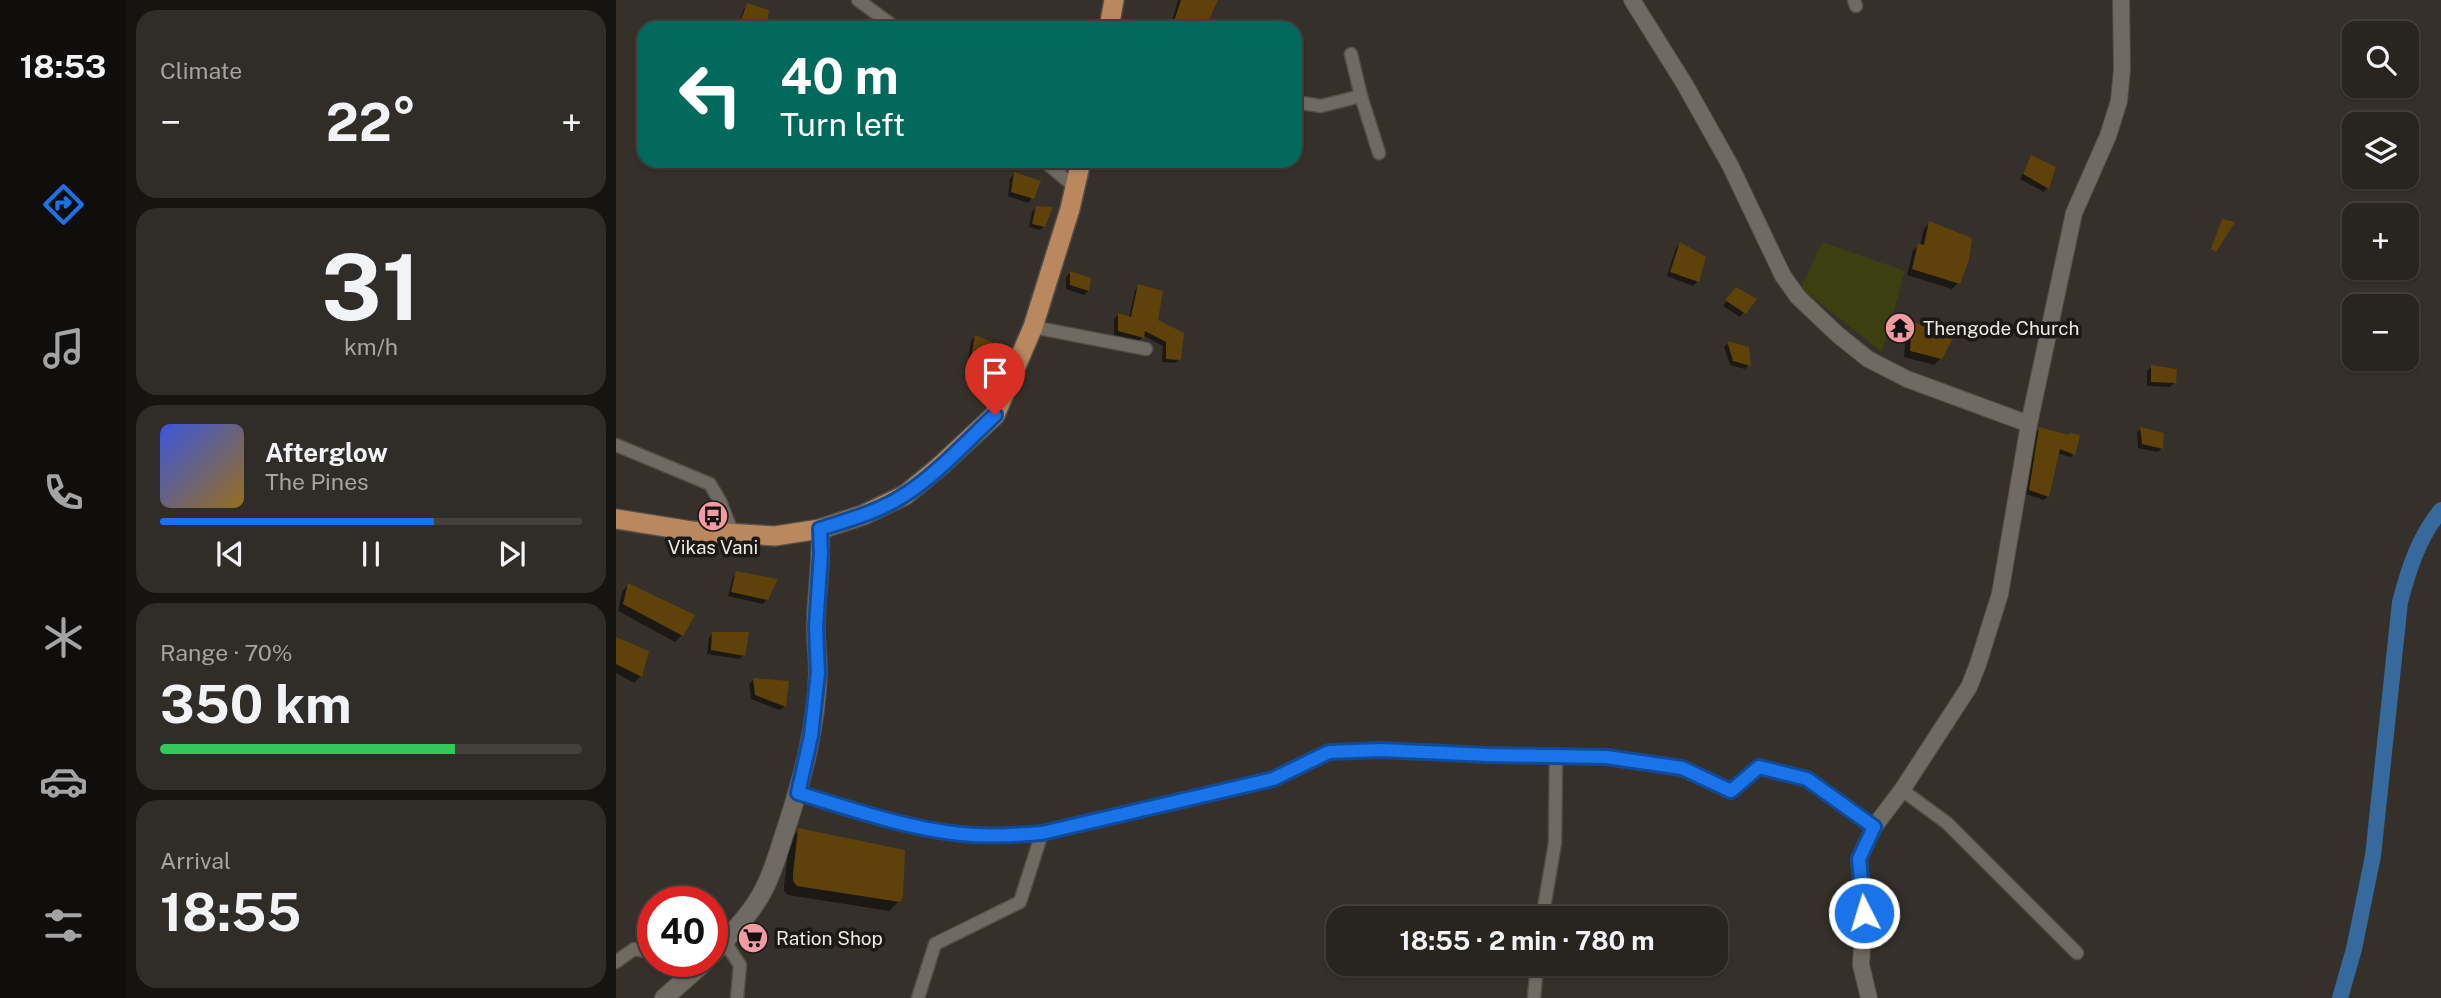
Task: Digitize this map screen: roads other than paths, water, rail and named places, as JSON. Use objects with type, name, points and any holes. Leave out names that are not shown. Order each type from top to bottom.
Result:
[{"type":"main road","points":[[1110,21],[1114,0]]},
{"type":"main road","points":[[617,523],[775,536],[820,529],[863,515],[905,495],[995,415],[1033,327],[1079,168]]},
{"type":"main road","points":[[728,936],[743,923],[764,891],[772,872],[798,793],[811,736],[818,673],[816,627],[820,529]]},
{"type":"main road","points":[[664,998],[688,977]]},
{"type":"street","points":[[858,0],[886,21]]},
{"type":"street","points":[[1632,0],[1684,83],[1723,153],[1783,276],[1798,297],[1868,359],[1907,379],[2029,424]]},
{"type":"street","points":[[1869,998],[1861,965],[1864,913],[1859,859],[1874,827],[1902,790],[1969,687],[2000,594],[2029,424],[2074,214],[2104,145],[2119,101],[2122,69],[2121,0]]},
{"type":"street","points":[[1351,54],[1379,153]]},
{"type":"street","points":[[1302,103],[1321,106],[1361,96]]},
{"type":"street","points":[[1052,168],[1075,187]]},
{"type":"street","points":[[1033,327],[1146,349]]},
{"type":"street","points":[[616,445],[710,484],[733,534]]},
{"type":"street","points":[[798,793],[915,827],[962,834],[1007,836],[1042,833],[1273,779],[1329,752],[1381,750],[1606,757],[1682,768],[1731,791],[1759,767],[1807,779],[1874,827]]},
{"type":"street","points":[[1544,906],[1556,843],[1556,756]]},
{"type":"street","points":[[1902,790],[1947,823],[2077,953]]},
{"type":"street","points":[[918,998],[935,944],[1020,902],[1042,833]]},
{"type":"street","points":[[616,962],[637,950]]},
{"type":"street","points":[[728,956],[740,965],[737,998]]},
{"type":"street","points":[[1534,998],[1536,976]]},
{"type":"waterway","points":[[2340,998],[2354,949],[2373,856],[2400,602],[2416,553],[2441,510]]},
{"type":"place","name":"Thengode Church","points":[[1900,328]]},
{"type":"place","name":"Vikas Vani","points":[[713,516]]},
{"type":"place","name":"Ration Shop","points":[[753,938]]}]
